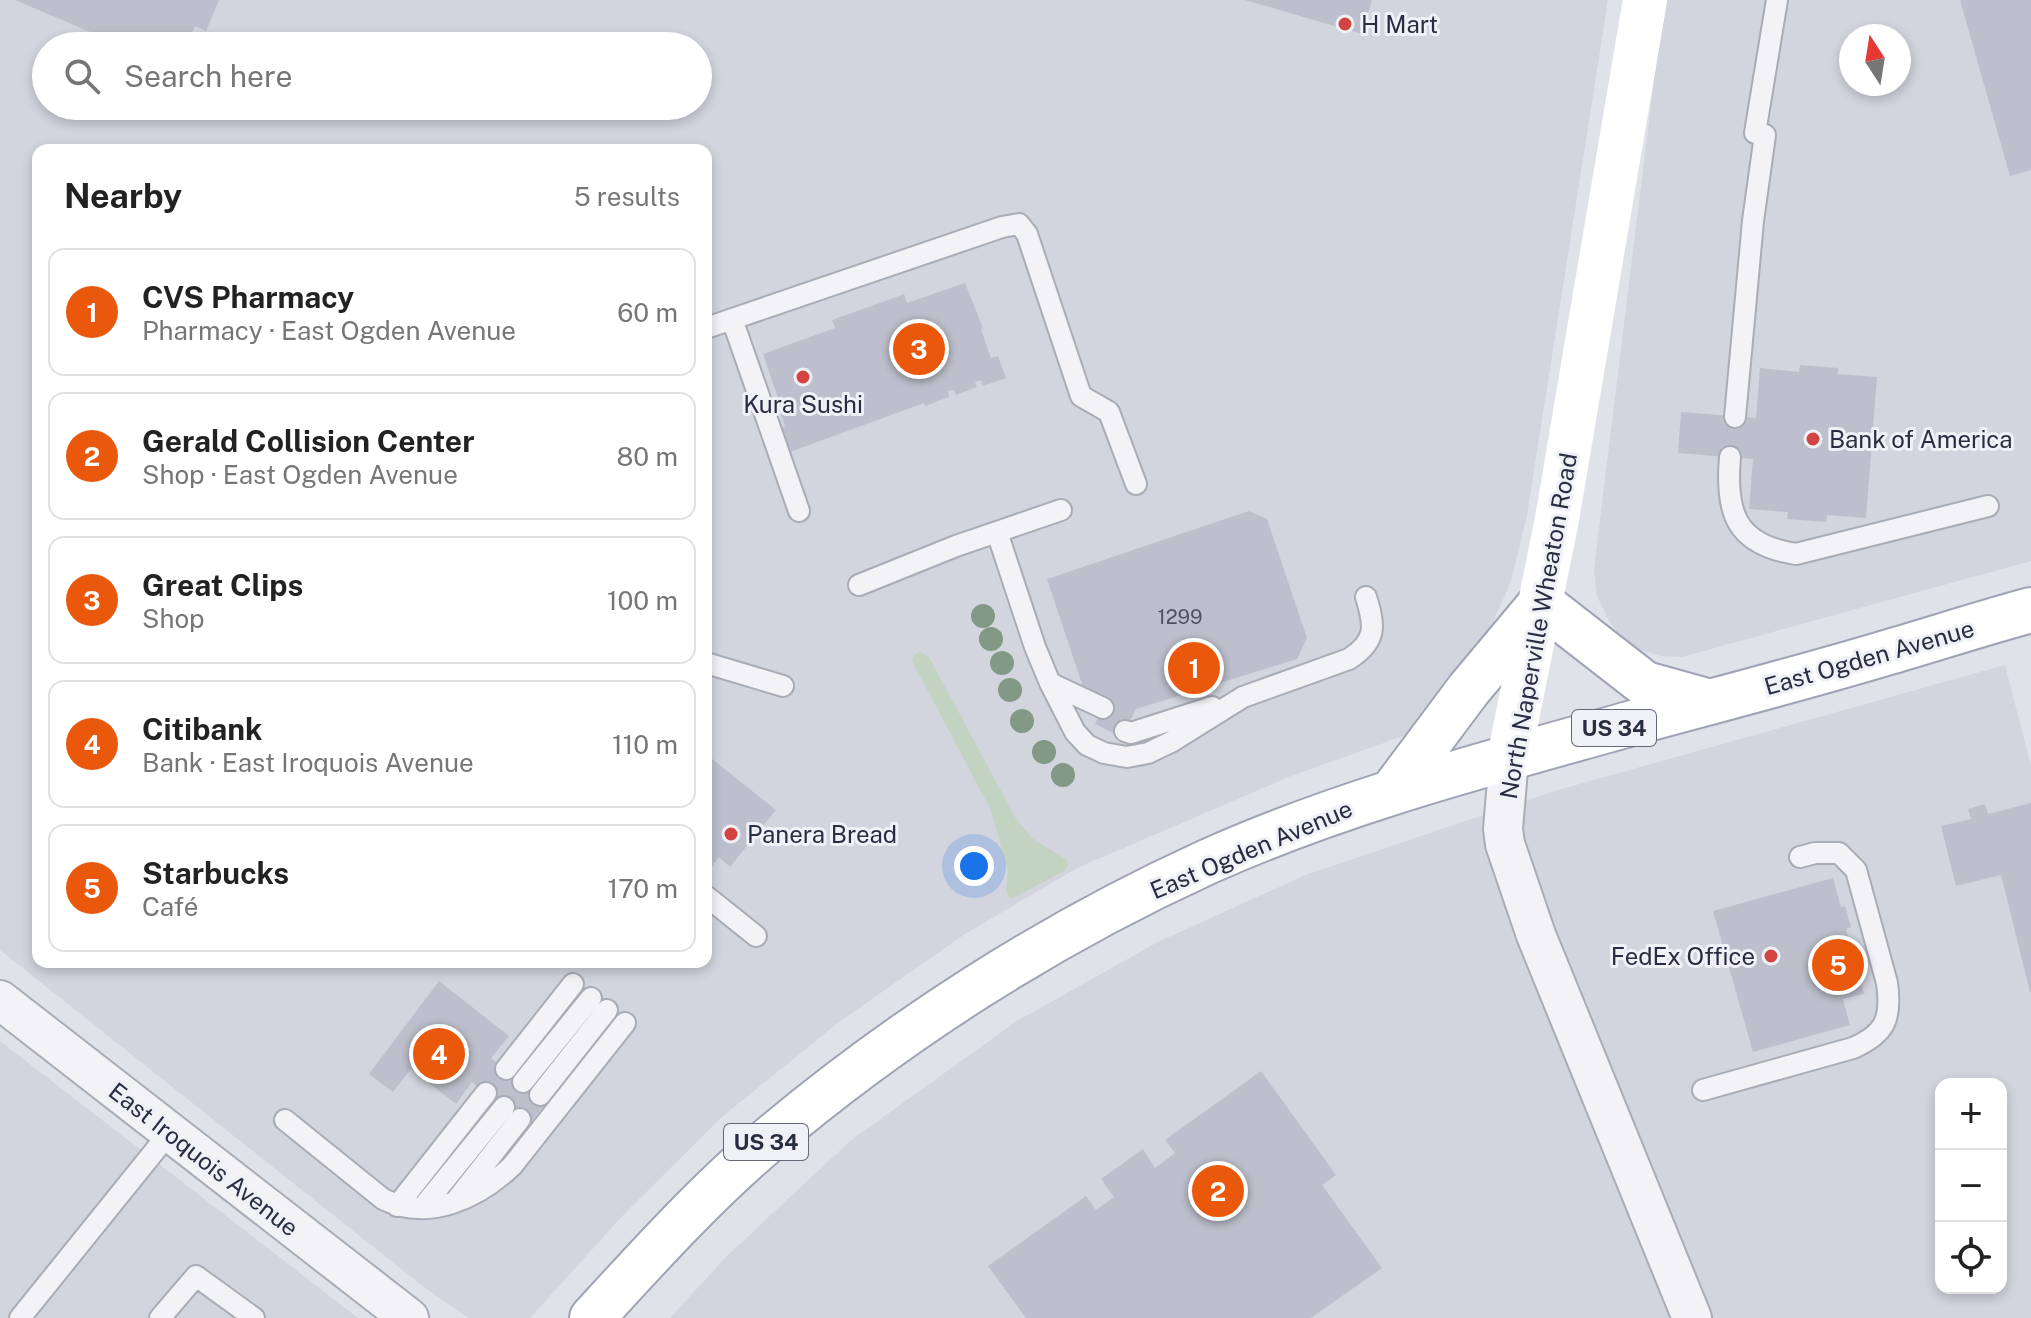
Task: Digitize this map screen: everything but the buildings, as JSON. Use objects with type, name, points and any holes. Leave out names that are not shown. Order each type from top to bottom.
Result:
[{"type":"main road","name":"North Naperville Wheaton Road","points":[[1509,758],[1560,503],[1645,0]]},
{"type":"main road","points":[[1392,792],[1469,689],[1541,603],[1645,684],[1710,702]]},
{"type":"main road","name":"East Ogden Avenue","points":[[592,1318],[683,1221],[762,1146],[878,1056],[965,996],[1050,944],[1161,884],[1273,835],[1392,792],[2031,610]]},
{"type":"street","name":"North Naperville Wheaton Road","points":[[1509,758],[1503,829],[1505,844],[1536,935],[1692,1318]]},
{"type":"street","name":"East Iroquois Avenue","points":[[0,1000],[409,1318]]},
{"type":"lane","points":[[1735,417],[1760,134],[1777,0]]},
{"type":"lane","points":[[712,326],[1002,227],[1019,224],[1027,234],[1081,396],[1109,412],[1136,484]]},
{"type":"lane","points":[[732,319],[799,511]]},
{"type":"lane","points":[[1730,457],[1727,486],[1731,507],[1742,531],[1756,543],[1774,551],[1796,554],[1988,506]]},
{"type":"lane","points":[[859,585],[1061,510]]},
{"type":"lane","points":[[997,532],[1050,683],[1075,732],[1087,745],[1104,753],[1127,757],[1148,753],[1243,697]]},
{"type":"lane","points":[[1127,726],[1131,733],[1349,659],[1361,651],[1373,629],[1366,597]]},
{"type":"lane","points":[[712,665],[783,686]]},
{"type":"lane","points":[[1050,683],[1100,713],[1060,703]]},
{"type":"lane","points":[[1703,1090],[1853,1048],[1872,1040],[1882,1028],[1889,1000],[1887,983],[1856,870],[1839,853],[1815,853],[1800,857]]},
{"type":"lane","points":[[712,901],[756,936]]},
{"type":"lane","points":[[506,1069],[573,984]]},
{"type":"lane","points":[[532,1089],[599,1004]]},
{"type":"lane","points":[[285,1120],[383,1199],[397,1206],[422,1208],[453,1204],[497,1181],[512,1166],[625,1023]]},
{"type":"lane","points":[[397,1206],[486,1093]]},
{"type":"lane","points":[[422,1208],[512,1113],[453,1204]]},
{"type":"lane","points":[[20,1318],[170,1132]]},
{"type":"lane","points":[[160,1318],[196,1276],[254,1318]]},
{"type":"shaded area","points":[[0,0],[1608,0],[1527,515],[1511,581],[1489,631],[1409,734],[1291,776],[1077,868],[965,934],[839,1022],[723,1116],[626,1212],[530,1318],[468,1318],[420,1284],[0,950]]},
{"type":"shaded area","points":[[1667,0],[2031,0],[2031,561],[1682,657],[1661,656],[1640,650],[1621,637],[1597,596],[1594,569],[1658,47]]},
{"type":"shaded area","points":[[2005,665],[2031,766],[2031,1318],[670,1318],[726,1257],[850,1141],[1017,1021],[1158,942],[1308,874],[1558,790]]},
{"type":"shaded area","points":[[0,1041],[358,1318],[0,1318]]},
{"type":"green space","points":[[920,652],[929,657],[1016,819],[1033,839],[1067,860],[1068,866],[1062,872],[1013,898],[1008,896],[1006,890],[1008,872],[991,810],[912,661],[914,655]]},
{"type":"place","name":"H Mart","points":[[1345,24]]},
{"type":"place","name":"Great Clips","points":[[919,349]]},
{"type":"place","name":"Kura Sushi","points":[[803,377]]},
{"type":"place","name":"Bank of America","points":[[1813,439]]},
{"type":"place","name":"CVS Pharmacy","points":[[1194,668]]},
{"type":"place","name":"Panera Bread","points":[[731,834]]},
{"type":"place","name":"FedEx Office","points":[[1771,956]]},
{"type":"place","name":"Starbucks","points":[[1838,965]]},
{"type":"place","name":"Citibank","points":[[439,1054]]},
{"type":"place","name":"Gerald Collision Center","points":[[1218,1191]]}]
